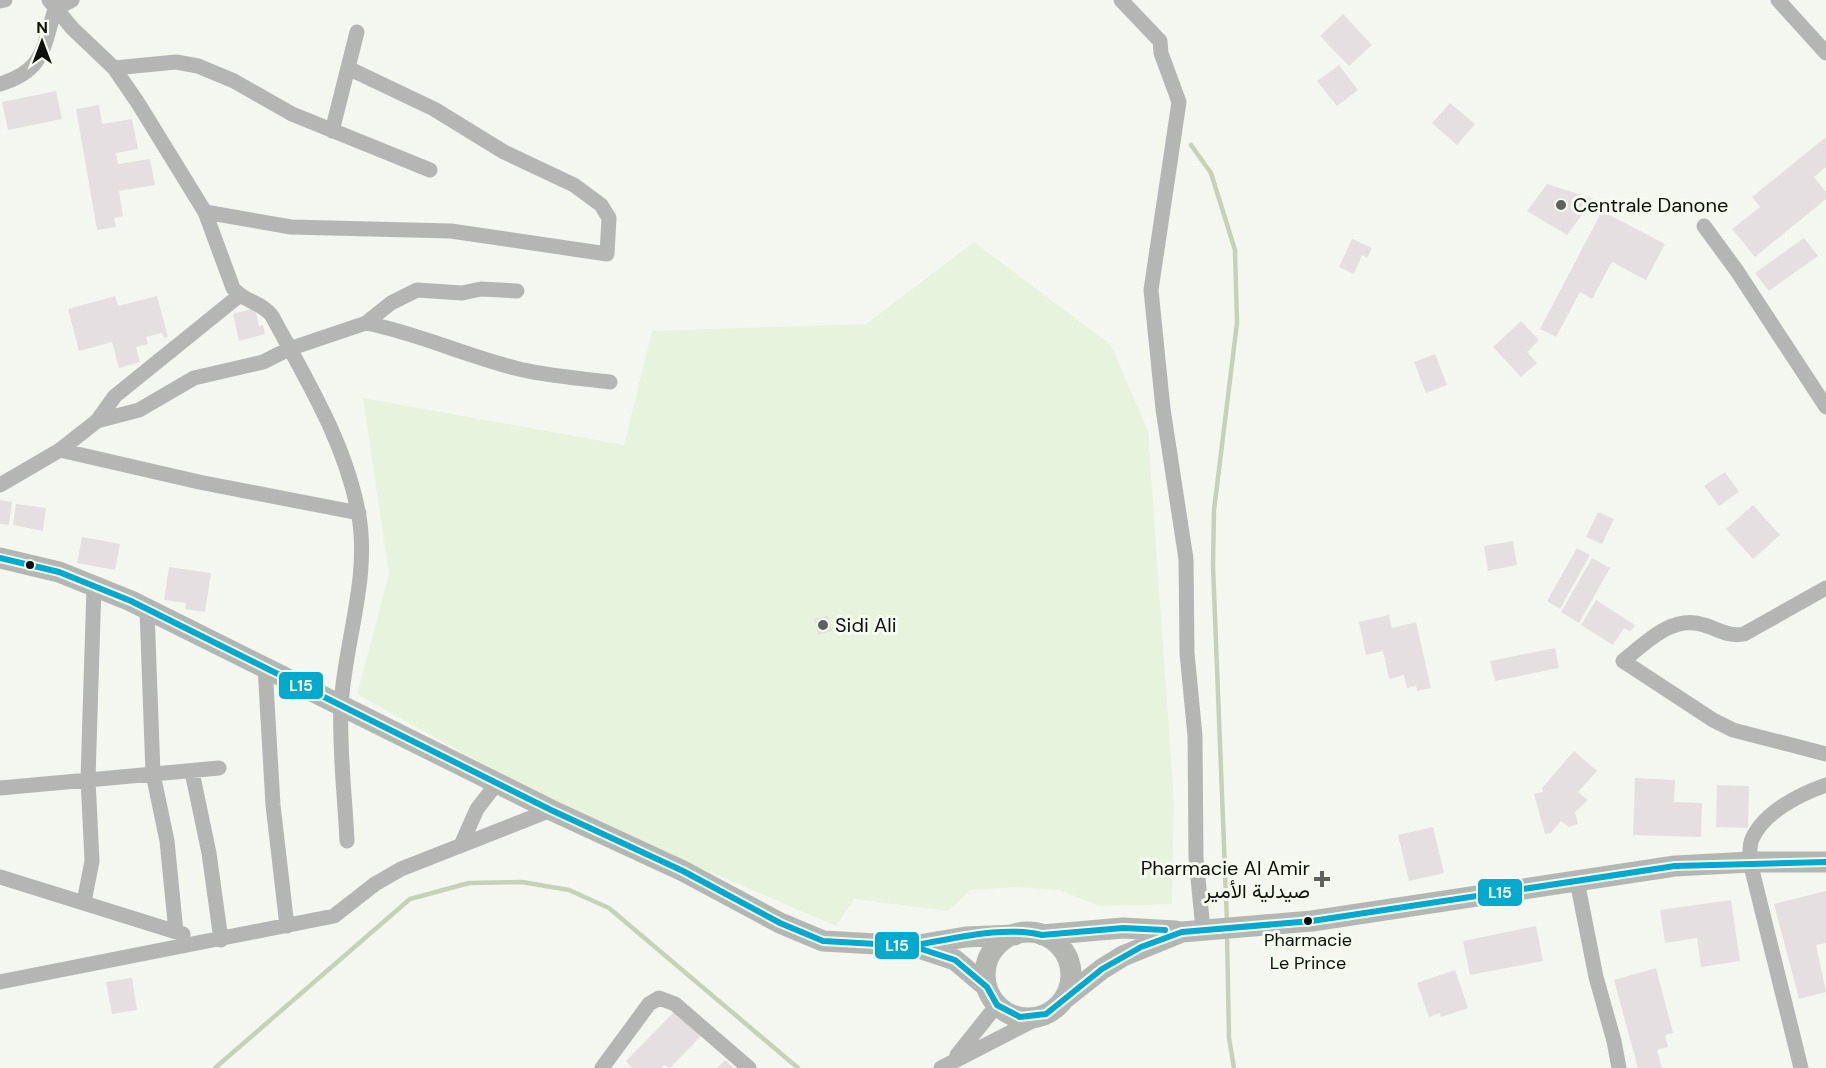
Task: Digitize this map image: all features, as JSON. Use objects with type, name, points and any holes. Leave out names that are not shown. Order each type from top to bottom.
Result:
[{"type":"main road","points":[[0,558],[58,572],[94,585],[266,667],[341,707],[551,810],[683,871],[780,923],[823,941],[912,946],[983,935],[1015,935],[1029,932],[1042,935],[1123,928],[1182,932],[1312,921],[1623,872],[1675,866],[1750,862],[1826,862]]},
{"type":"main road","points":[[912,946],[955,960],[970,971],[1008,1013],[1020,1017],[1046,1014],[1102,969],[1123,956],[1182,932]]},
{"type":"main road","points":[[992,996],[985,976],[990,955],[997,946],[1015,935]]},
{"type":"main road","points":[[1042,935],[1063,950],[1069,961],[1071,974],[1064,999]]},
{"type":"street","points":[[0,1],[5,0]]},
{"type":"street","points":[[52,4],[72,0]]},
{"type":"street","points":[[1121,0],[1160,41],[1161,53],[1179,102],[1151,290],[1163,409],[1186,559],[1187,670],[1195,735],[1196,858],[1213,928]]},
{"type":"street","points":[[1778,0],[1826,53]]},
{"type":"street","points":[[52,4],[114,68],[205,212],[230,280],[240,295],[254,300],[268,311],[330,423],[345,462],[358,513],[359,589],[341,707],[347,842]]},
{"type":"street","points":[[0,84],[31,70],[39,58],[52,4]]},
{"type":"street","points":[[333,131],[350,69],[357,32]]},
{"type":"street","points":[[114,68],[176,62],[198,66],[234,81],[292,114],[430,170]]},
{"type":"street","points":[[205,212],[291,227],[451,231],[607,254],[609,218],[601,205],[574,186],[504,152],[434,110],[350,69]]},
{"type":"street","points":[[1704,226],[1743,280],[1826,407]]},
{"type":"street","points":[[97,421],[139,410],[194,378],[253,365],[289,349],[366,323],[392,303],[417,290],[462,293],[481,288],[517,291]]},
{"type":"street","points":[[0,485],[60,450],[97,421],[115,396],[240,295]]},
{"type":"street","points":[[366,323],[418,335],[457,351],[517,369],[610,382]]},
{"type":"street","points":[[60,450],[200,482],[358,513]]},
{"type":"street","points":[[84,902],[92,861],[88,779],[94,585]]},
{"type":"street","points":[[1826,588],[1744,634],[1730,635],[1696,623],[1669,626],[1623,660],[1713,720],[1733,730],[1826,754]]},
{"type":"street","points":[[147,610],[153,774],[167,842],[176,932]]},
{"type":"street","points":[[266,667],[273,805],[287,926]]},
{"type":"street","points":[[0,788],[219,768]]},
{"type":"street","points":[[192,772],[209,853],[215,942]]},
{"type":"street","points":[[461,845],[477,809],[497,783]]},
{"type":"street","points":[[1801,1068],[1750,862],[1751,840],[1759,828],[1793,799],[1826,785]]},
{"type":"street","points":[[0,982],[215,942],[334,916],[389,876],[551,810]]},
{"type":"street","points":[[0,877],[215,942]]},
{"type":"street","points":[[1577,881],[1596,977],[1619,1068]]},
{"type":"street","points":[[945,1066],[975,1036],[992,996]]},
{"type":"street","points":[[609,1066],[649,1004],[659,998],[675,1004],[749,1068]]},
{"type":"street","points":[[945,1066],[1046,1014]]},
{"type":"green space","points":[[974,242],[1111,345],[1148,431],[1174,801],[1172,904],[1099,906],[1059,890],[1018,887],[970,890],[948,911],[854,899],[836,926],[603,826],[497,772],[357,694],[389,574],[363,398],[624,445],[652,331],[866,324]]},
{"type":"building","points":[[1343,14],[1372,45],[1349,66],[1320,36]]},
{"type":"building","points":[[1339,65],[1358,90],[1337,106],[1317,81]]},
{"type":"building","points":[[56,91],[62,119],[8,130],[2,102]]},
{"type":"building","points":[[1450,103],[1475,124],[1457,145],[1432,123]]},
{"type":"building","points":[[99,105],[102,124],[132,119],[138,149],[116,153],[118,164],[150,159],[155,185],[119,191],[123,216],[114,218],[116,227],[97,230],[76,109]]},
{"type":"building","points":[[1826,137],[1826,167],[1814,177],[1826,192],[1826,199],[1755,257],[1732,229],[1760,207],[1752,197]]},
{"type":"building","name":"Centrale Danone","points":[[1547,184],[1594,199],[1567,235],[1527,211]]},
{"type":"building","points":[[1602,211],[1665,244],[1646,280],[1612,262],[1592,299],[1580,292],[1556,337],[1540,329]]},
{"type":"building","points":[[1804,238],[1818,256],[1769,291],[1755,273]]},
{"type":"building","points":[[1352,239],[1372,248],[1367,258],[1362,255],[1354,274],[1339,267]]},
{"type":"building","points":[[115,296],[118,306],[157,296],[168,337],[164,338],[162,333],[146,337],[148,344],[136,347],[140,362],[119,368],[112,342],[79,351],[68,309]]},
{"type":"building","points":[[255,308],[259,326],[263,325],[265,334],[239,341],[233,314]]},
{"type":"building","points":[[1521,321],[1539,340],[1527,352],[1537,363],[1521,377],[1493,347]]},
{"type":"building","points":[[1435,354],[1447,385],[1426,393],[1414,362]]},
{"type":"building","points":[[1725,472],[1739,492],[1719,506],[1704,486]]},
{"type":"building","points":[[0,500],[12,502],[9,525],[0,524]]},
{"type":"building","points":[[16,504],[46,508],[43,531],[13,525]]},
{"type":"building","points":[[1753,505],[1780,535],[1753,559],[1726,529]]},
{"type":"building","points":[[1598,512],[1614,519],[1602,544],[1586,537]]},
{"type":"building","points":[[82,537],[120,544],[115,570],[77,563]]},
{"type":"building","points":[[1513,541],[1517,565],[1488,571],[1484,546]]},
{"type":"building","points":[[1577,548],[1590,555],[1560,609],[1547,601]]},
{"type":"building","points":[[1592,558],[1610,568],[1579,623],[1561,612]]},
{"type":"building","points":[[169,567],[211,573],[205,612],[185,609],[186,603],[164,600]]},
{"type":"building","points":[[1596,600],[1635,625],[1630,632],[1624,628],[1613,645],[1581,625]]},
{"type":"building","points":[[1389,615],[1392,628],[1416,622],[1431,688],[1417,691],[1416,686],[1407,688],[1404,675],[1389,679],[1383,651],[1366,655],[1359,622]]},
{"type":"building","name":"Sidi Ali","points":[[828,616],[832,631],[818,635],[814,619]]},
{"type":"building","points":[[1555,648],[1559,668],[1495,681],[1490,661]]},
{"type":"building","points":[[1574,751],[1597,771],[1578,792],[1588,800],[1575,812],[1578,824],[1569,827],[1561,821],[1551,833],[1545,834],[1534,794],[1543,792],[1542,788]]},
{"type":"building","points":[[1635,778],[1675,780],[1674,802],[1702,803],[1701,837],[1633,835]]},
{"type":"building","points":[[1717,785],[1749,786],[1748,828],[1716,827]]},
{"type":"building","points":[[1433,827],[1444,873],[1409,881],[1398,835]]},
{"type":"building","points":[[1826,891],[1826,943],[1816,945],[1826,992],[1799,999],[1774,904]]},
{"type":"building","points":[[1731,900],[1740,961],[1701,967],[1697,938],[1665,943],[1660,910]]},
{"type":"building","points":[[1536,926],[1543,961],[1470,975],[1463,941]]},
{"type":"building","points":[[1656,968],[1673,1033],[1665,1035],[1668,1047],[1657,1050],[1662,1068],[1638,1068],[1614,980]]},
{"type":"building","points":[[1455,970],[1468,1008],[1441,1017],[1440,1013],[1429,1017],[1417,983]]},
{"type":"building","points":[[132,978],[137,1010],[112,1014],[106,982]]},
{"type":"building","points":[[675,1011],[701,1036],[670,1068],[664,1065],[661,1068],[632,1068],[626,1061]]},
{"type":"building","points":[[725,1060],[734,1068],[717,1068]]},
{"type":"waterway","points":[[1191,145],[1211,173],[1235,250],[1237,323],[1214,510],[1213,566],[1227,922]]},
{"type":"waterway","points":[[215,1068],[410,899],[469,883],[522,882],[569,890],[609,908],[798,1068]]},
{"type":"waterway","points":[[1227,934],[1229,1038],[1234,1068]]},
{"type":"transit line","name":"L15","points":[[0,558],[59,572],[131,601],[551,810],[683,871],[780,923],[823,941],[912,946],[955,960],[987,987],[997,1005],[1020,1017],[1046,1014],[1102,969],[1141,947],[1182,932],[1312,921],[1675,866],[1826,862]]},
{"type":"transit line","name":"L15","points":[[909,946],[993,933],[1026,932],[1042,935],[1123,928],[1165,930]]},
{"type":"place","name":"Centrale Danone","points":[[1561,205]]},
{"type":"place","name":"Sidi Ali","points":[[823,625]]},
{"type":"place","name":"Pharmacie Al Amir صيدلية الأمير","points":[[1322,879]]},
{"type":"place","name":"Pharmacie Le Prince","points":[[1308,921]]}]
